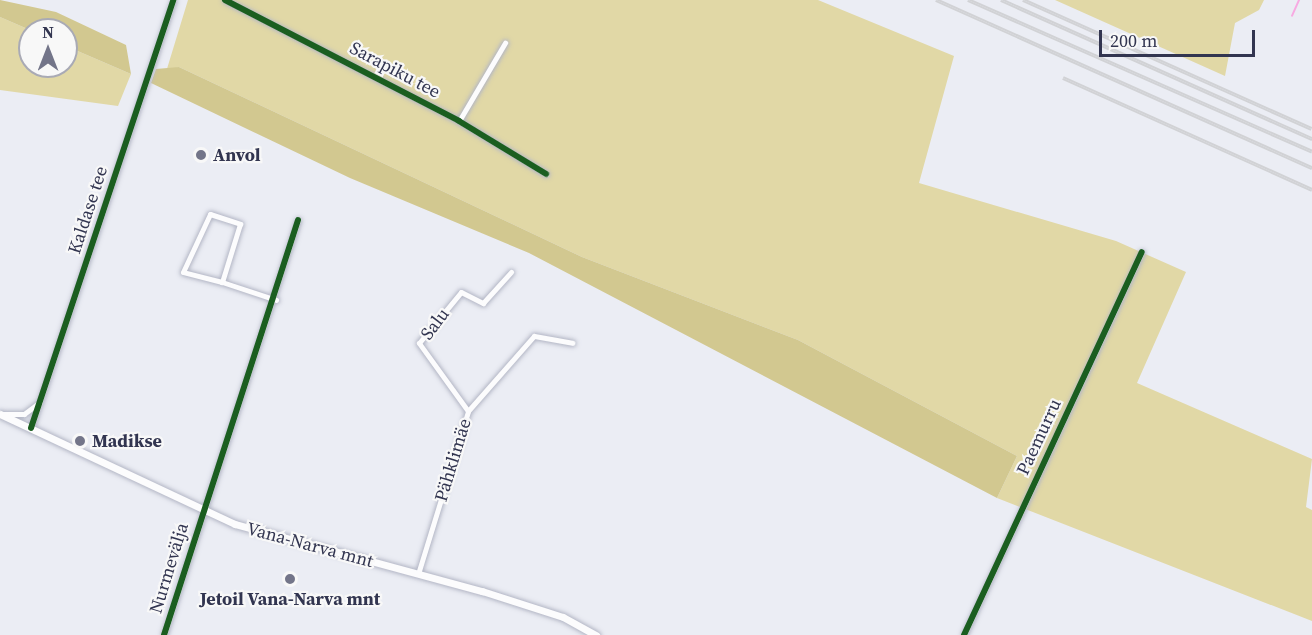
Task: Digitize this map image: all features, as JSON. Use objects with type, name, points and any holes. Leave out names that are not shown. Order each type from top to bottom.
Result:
[{"type":"main road","name":"Vana-Narva mnt","points":[[0,414],[201,509],[273,538],[418,574],[553,614],[596,635]]},
{"type":"street","name":"Kaldase tee","points":[[31,428],[173,0]]},
{"type":"street","name":"Sarapiku tee","points":[[225,0],[459,121],[546,174]]},
{"type":"street","points":[[459,121],[505,43]]},
{"type":"street","points":[[222,282],[240,224],[210,214],[183,272],[276,300]]},
{"type":"street","points":[[201,509],[237,422],[276,300],[298,220]]},
{"type":"street","name":"Paemurru","points":[[964,635],[1142,252]]},
{"type":"street","name":"Salu","points":[[468,411],[419,344],[461,292],[483,303],[511,272]]},
{"type":"street","name":"Pähklimäe","points":[[418,574],[468,411],[534,336],[572,343]]},
{"type":"street","points":[[0,414],[24,414],[41,401]]},
{"type":"street","name":"Nurmevälja","points":[[164,635],[201,509]]},
{"type":"shaded area","points":[[0,0],[56,12],[69,18],[18,18],[18,25],[0,17]]},
{"type":"shaded area","points":[[188,0],[818,0],[954,56],[919,183],[1116,241],[1186,272],[1137,383],[1312,459],[1306,507],[1312,510],[1312,621],[997,498],[1017,456],[798,340],[582,257],[179,67],[166,72]]},
{"type":"shaded area","points":[[1055,0],[1264,0],[1259,10],[1235,23],[1225,76]]},
{"type":"shaded area","points":[[0,17],[18,25],[18,78],[78,78],[78,51],[131,74],[118,106],[0,90]]},
{"type":"shaded area","points":[[78,22],[126,45],[131,74],[78,51]]},
{"type":"shaded area","points":[[179,67],[582,257],[798,340],[1017,456],[997,498],[529,253],[350,178],[151,83],[156,69]]},
{"type":"waterway","points":[[1292,16],[1299,0]]},
{"type":"railway","points":[[936,0],[1312,168]]},
{"type":"railway","points":[[968,0],[1312,152]]},
{"type":"railway","points":[[1001,0],[1312,139]]},
{"type":"railway","points":[[1023,0],[1312,129]]},
{"type":"railway","points":[[1063,78],[1312,190]]},
{"type":"cycle path","points":[[31,428],[173,0]]},
{"type":"cycle path","points":[[225,0],[459,121],[546,174]]},
{"type":"cycle path","points":[[164,635],[298,220]]},
{"type":"cycle path","points":[[964,635],[1142,252]]},
{"type":"place","name":"Anvol","points":[[201,155]]},
{"type":"place","name":"Madikse","points":[[80,441]]},
{"type":"place","name":"Jetoil Vana-Narva mnt","points":[[290,579]]}]
